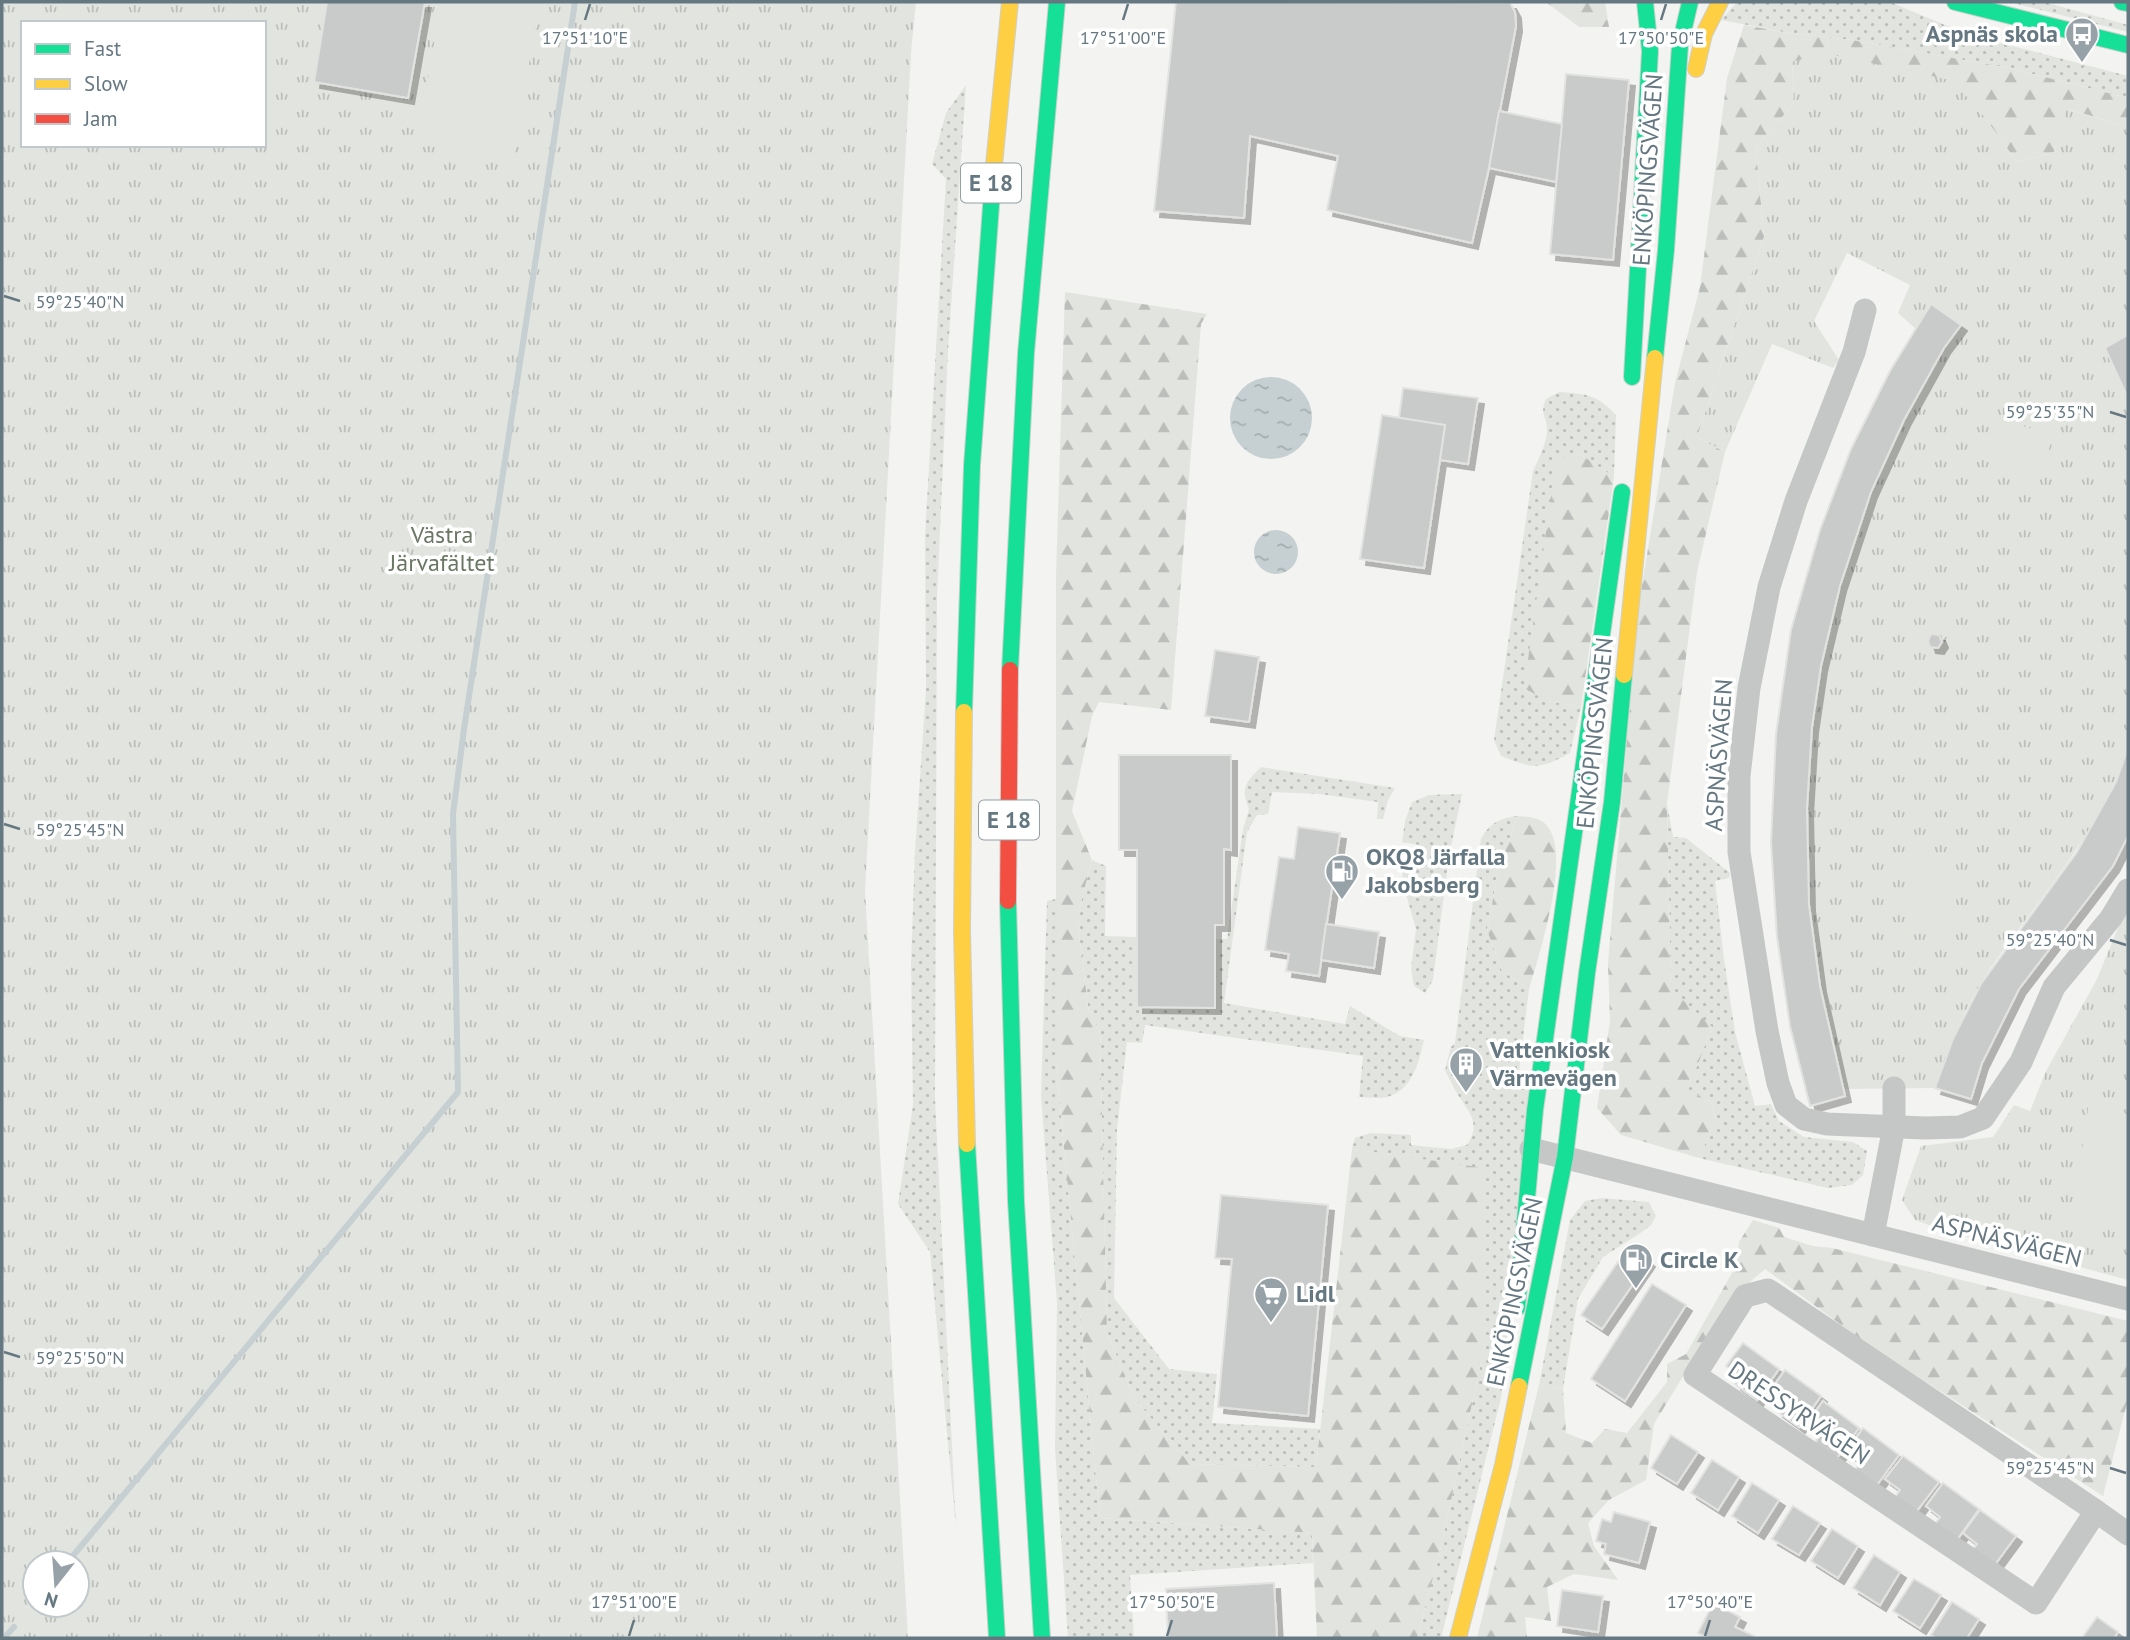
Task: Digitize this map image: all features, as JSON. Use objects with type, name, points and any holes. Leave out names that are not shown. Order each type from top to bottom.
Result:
[{"type":"main road","name":"E 18","points":[[998,1638],[969,1186],[962,906],[965,610],[978,365],[995,139],[1010,2]]},
{"type":"main road","name":"E 18","points":[[1042,1638],[1014,1183],[1008,937],[1012,613],[1022,385],[1041,147],[1057,2]]},
{"type":"main road","name":"ENKÖPINGSVÄGEN","points":[[1631,398],[1650,51],[1645,2]]},
{"type":"main road","name":"ENKÖPINGSVÄGEN","points":[[1458,1638],[1503,1465],[1565,1157],[1587,973],[1612,802],[1666,250],[1681,45],[1690,2]]},
{"type":"main road","points":[[1666,250],[1699,48],[1710,16],[1720,2]]},
{"type":"main road","points":[[1955,2],[2128,45]]},
{"type":"main road","points":[[2122,2],[2128,3]]},
{"type":"main road","name":"ENKÖPINGSVÄGEN","points":[[1503,1465],[1535,1110],[1624,478]]},
{"type":"street","name":"ASPNÄSVÄGEN","points":[[1865,310],[1854,352],[1796,501],[1769,587],[1749,688],[1739,776],[1739,852],[1768,1031],[1778,1083],[1786,1105],[1804,1119],[1827,1124],[1960,1127],[1983,1118],[2021,1062],[2054,987],[2111,918],[2128,890]]},
{"type":"street","points":[[1873,1235],[1894,1127],[1894,1088]]},
{"type":"street","name":"ASPNÄSVÄGEN","points":[[1531,1149],[2128,1299]]},
{"type":"street","name":"DRESSYRVÄGEN","points":[[2096,1511],[2036,1603],[1695,1375],[1745,1296],[1768,1290],[2096,1511],[2128,1534]]},
{"type":"green space","name":"Västra Järvafältet","points":[[2,2],[916,2],[865,890],[908,1638],[2,1638]]},
{"type":"green space","points":[[441,2],[539,2],[513,160],[417,144]]},
{"type":"green space","points":[[1546,2],[1605,2],[1609,27],[1579,27]]},
{"type":"green space","points":[[1737,2],[1890,2],[1945,25],[2001,43],[2128,76],[2128,98],[2009,68],[1721,20]]},
{"type":"green space","points":[[2009,2],[2044,2],[2128,25],[2128,32]]},
{"type":"green space","points":[[1744,25],[1852,40],[2009,68],[2128,98],[2128,127],[2068,109],[2054,152],[2017,162],[1977,107],[1792,62],[1794,103],[1756,148],[1764,237],[1697,437],[1725,452],[1697,572],[1667,804],[1671,989],[1712,1027],[1688,1090],[1711,1102],[1716,1120],[1699,1158],[1621,1135],[1597,1108],[1610,1021],[1608,963],[1638,610],[1675,383],[1700,287],[1727,78]]},
{"type":"green space","points":[[1824,53],[1950,80],[1977,107],[2017,162],[2054,152],[2067,109],[2128,127],[2128,335],[2106,348],[2128,398],[2128,748],[2102,808],[2068,862],[1974,995],[1952,1041],[1935,1088],[1843,1089],[1822,996],[1811,926],[1807,837],[1809,771],[1815,706],[1827,642],[1842,578],[1863,516],[1887,455],[1943,351],[1961,325],[1931,304],[1916,329],[1898,313],[1910,285],[1847,253],[1814,321],[1839,360],[1833,368],[1772,344],[1725,452],[1697,437],[1764,237],[1756,148],[1794,103],[1792,62]]},
{"type":"green space","points":[[966,85],[948,351],[937,598],[935,1098],[956,1528],[930,1252],[898,1204],[913,1105],[911,965],[915,851],[926,690],[925,535],[946,179],[932,164],[946,113]]},
{"type":"green space","points":[[1065,292],[1207,314],[1201,324],[1171,710],[1099,702],[1092,716],[1072,811],[1092,860],[1077,917],[1088,1007],[1100,1033],[1107,1332],[1134,1398],[1190,1464],[1316,1467],[1352,1149],[1485,1168],[1485,1344],[1440,1551],[1417,1638],[1317,1638],[1312,1533],[1100,1518],[1056,1065],[1056,575]]},
{"type":"green space","points":[[1559,392],[1590,396],[1616,415],[1614,477],[1577,452],[1547,701],[1581,707],[1570,753],[1536,766],[1501,756],[1494,740],[1533,471],[1547,432],[1543,408],[1546,399]]},
{"type":"green space","points":[[1997,418],[2053,435],[2042,474],[1986,458]]},
{"type":"green space","points":[[1577,452],[1614,477],[1581,707],[1547,701],[1524,688],[1556,461]]},
{"type":"green space","points":[[1261,767],[1395,788],[1388,800],[1383,819],[1377,819],[1378,802],[1320,794],[1272,792],[1268,814],[1257,815],[1247,832],[1224,1003],[1345,1024],[1350,1006],[1400,1036],[1424,1040],[1420,1057],[1408,1082],[1396,1094],[1384,1098],[1359,1097],[1363,1056],[1145,1025],[1142,1043],[1127,1042],[1117,1129],[1114,1298],[1169,1369],[1217,1374],[1212,1423],[1320,1429],[1316,1467],[1190,1464],[1134,1398],[1107,1332],[1100,1033],[1088,1007],[1077,917],[1092,860],[1106,866],[1105,936],[1137,937],[1137,1006],[1214,1008],[1215,939],[1227,939],[1243,829],[1249,809],[1245,790],[1248,781]]},
{"type":"green space","points":[[1462,794],[1449,856],[1433,980],[1425,993],[1414,986],[1411,968],[1416,929],[1402,880],[1403,871],[1416,873],[1419,845],[1402,842],[1405,821],[1412,802],[1429,795]]},
{"type":"green space","points":[[1667,804],[1673,837],[1686,838],[1730,873],[1729,878],[1715,881],[1735,1032],[1755,1106],[1771,1104],[1779,1121],[1804,1137],[1853,1142],[1867,1151],[1863,1175],[1852,1185],[1828,1188],[1699,1158],[1716,1119],[1711,1102],[1687,1090],[1712,1027],[1671,990]]},
{"type":"green space","points":[[1517,816],[1498,873],[1487,930],[1502,971],[1529,989],[1519,1071],[1532,1081],[1501,1398],[1441,1638],[1417,1638],[1440,1551],[1485,1344],[1485,1169],[1352,1149],[1355,1138],[1371,1133],[1411,1135],[1411,1145],[1451,1149],[1467,1145],[1471,1138],[1472,1119],[1445,1070],[1451,1047],[1455,1043],[1481,839],[1495,823]]},
{"type":"green space","points":[[1517,816],[1537,819],[1547,826],[1554,840],[1556,859],[1551,905],[1529,989],[1502,971],[1487,930],[1498,873]]},
{"type":"green space","points":[[1909,852],[1956,853],[1956,933],[1908,934]]},
{"type":"green space","points":[[1056,899],[1056,1065],[1100,1518],[1312,1533],[1313,1563],[1130,1575],[1134,1638],[1068,1638],[1055,1449],[1057,1303],[1041,1096],[1047,901]]},
{"type":"green space","points":[[2128,911],[2128,1280],[1942,1230],[1915,1220],[1902,1200],[1921,1146],[1993,1137],[2014,1105],[2030,1111],[2046,1071],[2096,981],[2121,921]]},
{"type":"green space","points":[[2088,1108],[2128,1114],[2128,1230],[2072,1222]]},
{"type":"green space","points":[[1602,1198],[1649,1202],[1656,1216],[1645,1230],[1603,1257],[1578,1299],[1563,1389],[1539,1385],[1570,1220],[1585,1201]]},
{"type":"green space","points":[[1753,1220],[1779,1228],[1784,1237],[1813,1246],[1832,1248],[2128,1321],[2128,1399],[2103,1496],[1867,1344],[1765,1269],[1730,1299],[1654,1424],[1646,1480],[1609,1500],[1588,1523],[1594,1546],[1618,1580],[1574,1574],[1547,1587],[1551,1621],[1525,1617],[1527,1638],[1477,1638],[1539,1385],[1563,1389],[1566,1433],[1592,1443],[1605,1429],[1627,1433],[1667,1382],[1667,1364],[1686,1354],[1736,1266],[1739,1242]]},
{"type":"water","points":[[1271,377],[1287,380],[1300,389],[1309,402],[1312,418],[1309,434],[1300,447],[1287,456],[1271,459],[1255,456],[1242,447],[1233,434],[1230,418],[1233,402],[1242,389],[1255,380]]},
{"type":"water","points":[[1276,530],[1285,531],[1292,536],[1297,543],[1297,561],[1292,568],[1285,573],[1276,574],[1267,573],[1260,568],[1255,561],[1254,552],[1255,543],[1260,536],[1267,531]]},
{"type":"building","points":[[327,2],[425,2],[408,98],[314,82]]},
{"type":"building","points":[[1176,2],[1510,3],[1515,12],[1516,26],[1472,243],[1327,210],[1338,156],[1250,136],[1244,218],[1154,211]]},
{"type":"building","points":[[1566,74],[1629,80],[1613,260],[1550,254]]},
{"type":"building","points":[[1499,111],[1562,124],[1556,182],[1489,168]]},
{"type":"building","points":[[1931,304],[1961,325],[1944,348],[1904,420],[1871,492],[1840,586],[1821,666],[1812,727],[1807,808],[1809,905],[1820,986],[1845,1096],[1810,1106],[1790,1026],[1777,937],[1771,842],[1776,734],[1791,630],[1820,530],[1851,449],[1890,371]]},
{"type":"building","points":[[2128,335],[2128,398],[2105,348]]},
{"type":"building","points":[[1403,388],[1478,398],[1468,464],[1440,460],[1445,425],[1399,418]]},
{"type":"building","points":[[1382,415],[1445,425],[1424,568],[1360,559]]},
{"type":"building","points":[[1931,634],[1939,635],[1942,642],[1938,648],[1930,647],[1928,641]]},
{"type":"building","points":[[1215,650],[1259,657],[1249,722],[1205,716]]},
{"type":"building","points":[[2128,748],[2128,836],[2113,866],[2019,989],[1982,1063],[1971,1099],[1935,1088],[1953,1039],[1981,984],[2077,852],[2116,782]]},
{"type":"building","points":[[1119,755],[1231,755],[1231,850],[1224,849],[1224,925],[1215,925],[1215,1008],[1137,1007],[1137,850],[1119,850]]},
{"type":"building","points":[[1298,827],[1340,833],[1319,976],[1286,971],[1289,954],[1265,950],[1279,857],[1294,859]]},
{"type":"building","points":[[1326,924],[1379,932],[1374,968],[1321,960]]},
{"type":"building","name":"Lidl","points":[[1221,1195],[1328,1205],[1308,1416],[1218,1407],[1232,1259],[1215,1258]]},
{"type":"building","points":[[1629,1246],[1649,1261],[1602,1329],[1581,1315]]},
{"type":"building","points":[[1652,1284],[1686,1305],[1625,1401],[1591,1379]]},
{"type":"building","points":[[1743,1343],[1779,1369],[1757,1400],[1735,1384],[1740,1377],[1726,1366]]},
{"type":"building","points":[[1785,1370],[1821,1396],[1799,1427],[1777,1411],[1782,1404],[1768,1394]]},
{"type":"building","points":[[1823,1401],[1859,1428],[1837,1458],[1815,1443],[1820,1435],[1806,1425]]},
{"type":"building","points":[[1863,1428],[1899,1455],[1877,1485],[1855,1470],[1860,1462],[1846,1452]]},
{"type":"building","points":[[1671,1435],[1698,1452],[1677,1484],[1651,1468]]},
{"type":"building","points":[[1903,1456],[1939,1482],[1916,1512],[1895,1497],[1900,1490],[1885,1479]]},
{"type":"building","points":[[1712,1460],[1739,1477],[1718,1510],[1691,1493]]},
{"type":"building","points":[[1752,1483],[1779,1500],[1758,1533],[1732,1516]]},
{"type":"building","points":[[1943,1483],[1979,1509],[1957,1540],[1935,1524],[1940,1517],[1926,1506]]},
{"type":"building","points":[[1793,1506],[1820,1523],[1799,1555],[1772,1539]]},
{"type":"building","points":[[1980,1510],[2016,1536],[1994,1566],[1972,1551],[1977,1544],[1963,1533]]},
{"type":"building","points":[[1614,1512],[1650,1522],[1639,1563],[1604,1554],[1606,1544],[1596,1541],[1602,1519],[1611,1522]]},
{"type":"building","points":[[1832,1529],[1858,1546],[1838,1578],[1811,1561]]},
{"type":"building","points":[[1874,1555],[1900,1572],[1880,1605],[1853,1588]]},
{"type":"building","points":[[1914,1579],[1941,1595],[1920,1628],[1893,1611]]},
{"type":"building","points":[[1274,1583],[1277,1638],[1168,1638],[1166,1589]]},
{"type":"building","points":[[1562,1590],[1603,1596],[1598,1632],[1557,1626]]},
{"type":"building","points":[[1952,1602],[1979,1619],[1967,1638],[1936,1638],[1931,1635]]},
{"type":"building","points":[[1713,1603],[1740,1617],[1735,1627],[1754,1636],[1753,1638],[1708,1638],[1698,1633]]},
{"type":"building","points":[[2097,1617],[2118,1632],[2114,1638],[2082,1638]]},
{"type":"waterway","points":[[79,1549],[458,1092],[453,814],[575,2]]},
{"type":"waterway","points":[[4,1638],[14,1627]]},
{"type":"traffic: fast","points":[[1010,670],[1026,353],[1057,2]]},
{"type":"traffic: fast","points":[[1632,377],[1650,51],[1645,2]]},
{"type":"traffic: fast","points":[[1655,358],[1666,250],[1680,45],[1690,2]]},
{"type":"traffic: fast","points":[[1955,2],[2128,45]]},
{"type":"traffic: fast","points":[[2122,2],[2128,3]]},
{"type":"traffic: fast","points":[[964,712],[972,465],[994,165]]},
{"type":"traffic: fast","points":[[1517,1308],[1535,1110],[1622,492]]},
{"type":"traffic: fast","points":[[1519,1386],[1565,1157],[1587,973],[1612,802],[1624,675]]},
{"type":"traffic: fast","points":[[1008,901],[1016,1201],[1042,1638]]},
{"type":"traffic: fast","points":[[967,1144],[997,1638]]},
{"type":"traffic: slow","points":[[994,165],[1010,2]]},
{"type":"traffic: slow","points":[[1696,69],[1704,34],[1720,2]]},
{"type":"traffic: slow","points":[[1624,675],[1655,358]]},
{"type":"traffic: slow","points":[[964,712],[962,931],[967,1144]]},
{"type":"traffic: slow","points":[[1458,1638],[1503,1465],[1519,1386]]},
{"type":"traffic: jam","points":[[1008,901],[1010,670]]},
{"type":"place","name":"Aspnäs skola","points":[[2082,64]]},
{"type":"place","name":"OKQ8 Järfalla Jakobsberg","points":[[1342,901]]},
{"type":"place","name":"Vattenkiosk Värmevägen","points":[[1466,1094]]},
{"type":"place","name":"Circle K","points":[[1636,1290]]},
{"type":"place","name":"Lidl","points":[[1271,1324]]}]
